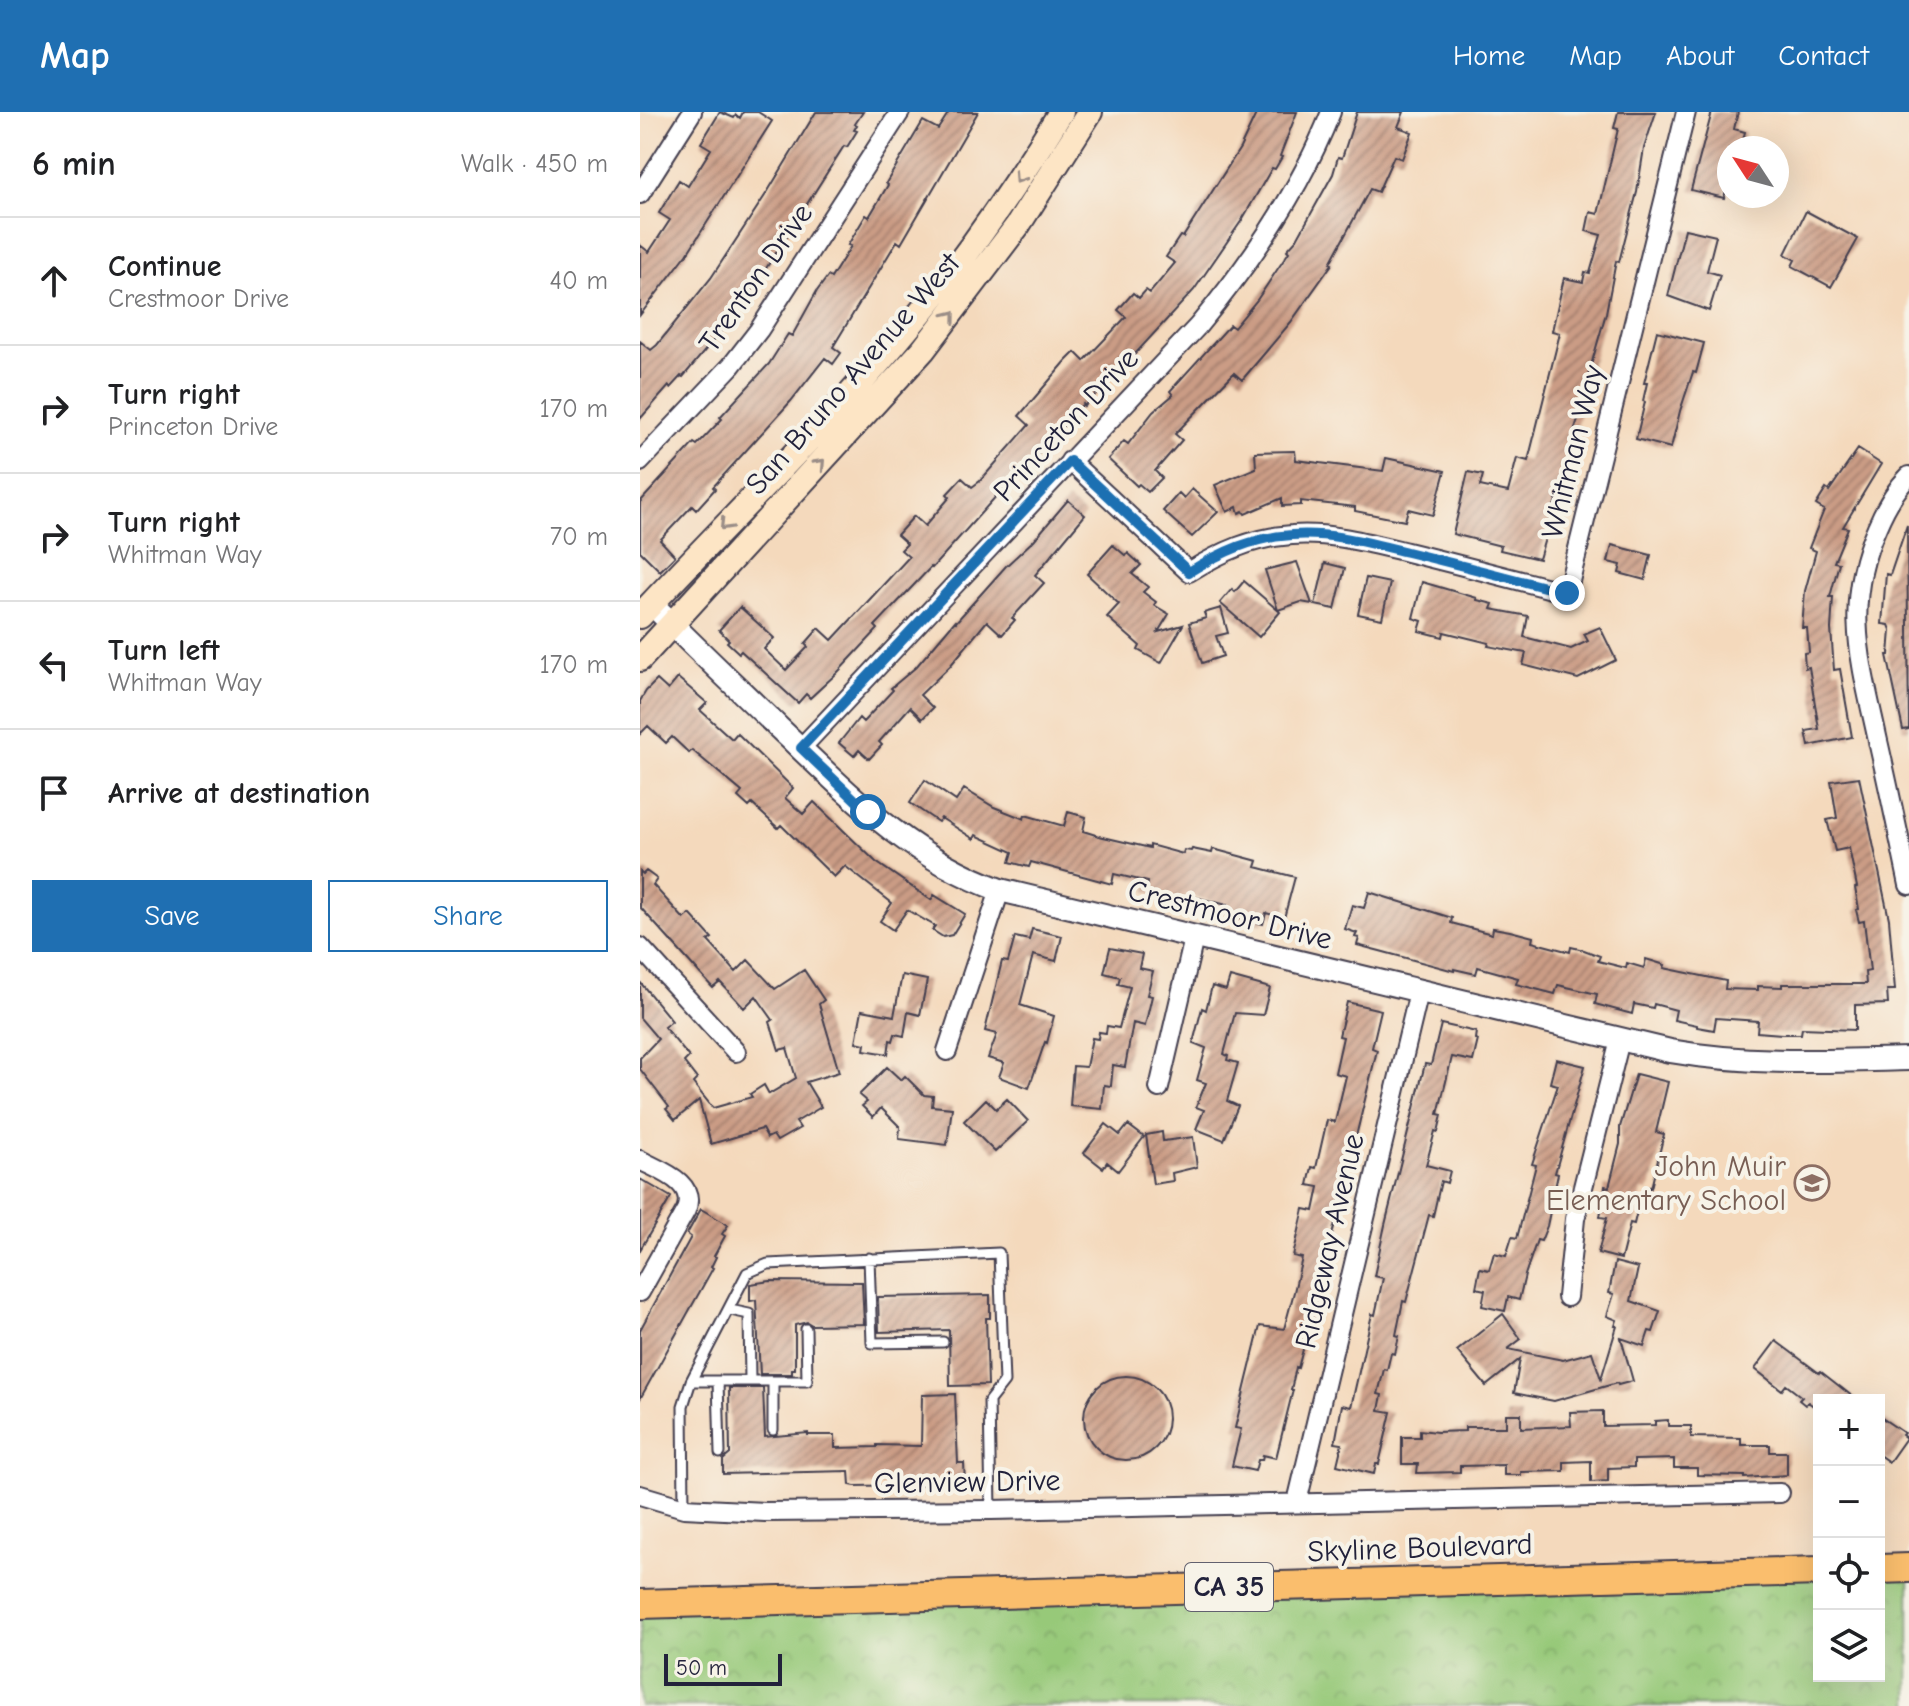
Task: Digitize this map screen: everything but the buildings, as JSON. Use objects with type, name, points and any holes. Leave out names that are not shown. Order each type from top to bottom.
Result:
[{"type":"main road","name":"San Bruno Avenue West","points":[[644,604],[828,419],[911,324],[993,217],[1061,112]]},
{"type":"main road","name":"San Bruno Avenue West","points":[[640,659],[854,427],[946,322],[1028,210],[1090,112]]},
{"type":"main road","points":[[1885,1569],[1909,1568]]},
{"type":"main road","name":"Skyline Boulevard","points":[[640,1604],[1813,1571]]},
{"type":"street","points":[[640,194],[692,112]]},
{"type":"street","name":"Trenton Drive","points":[[640,462],[731,366],[759,330],[900,112]]},
{"type":"street","name":"Princeton Drive","points":[[801,748],[1226,293],[1281,213],[1306,169],[1331,112]]},
{"type":"street","name":"Whitman Way","points":[[1070,461],[1189,572],[1234,547],[1291,535],[1323,535],[1431,558],[1567,593],[1686,112]]},
{"type":"street","points":[[1909,476],[1883,512],[1868,546],[1858,581],[1856,618],[1860,657],[1903,826],[1909,885]]},
{"type":"street","name":"Crestmoor Drive","points":[[644,604],[672,625],[868,812],[920,852],[1000,890],[1620,1040],[1719,1059],[1772,1063],[1909,1059]]},
{"type":"street","points":[[947,1051],[1000,890]]},
{"type":"street","points":[[1159,1088],[1194,938]]},
{"type":"street","points":[[640,947],[736,1052]]},
{"type":"street","name":"Ridgeway Avenue","points":[[1297,1502],[1419,992]]},
{"type":"street","points":[[1567,1297],[1575,1219],[1620,1040]]},
{"type":"street","points":[[640,1160],[683,1184],[689,1197],[686,1210],[640,1292]]},
{"type":"street","name":"Skyline Boulevard","points":[[1297,1502],[1780,1493]]},
{"type":"street","name":"Glenview Drive","points":[[640,1495],[684,1508],[765,1512],[1297,1502]]},
{"type":"lane","points":[[684,1508],[683,1406],[691,1381],[747,1273],[768,1264],[999,1253],[1004,1382],[989,1401],[991,1510]]},
{"type":"lane","points":[[869,1258],[872,1343],[943,1342]]},
{"type":"lane","points":[[730,1310],[749,1314],[750,1381]]},
{"type":"lane","points":[[691,1381],[807,1381],[806,1329]]},
{"type":"lane","points":[[718,1381],[720,1453]]},
{"type":"lane","points":[[773,1381],[773,1430]]},
{"type":"green space","points":[[1909,1568],[1909,1706],[640,1706],[640,1604],[1813,1571],[1813,1682],[1885,1682],[1885,1569]]},
{"type":"place","name":"John Muir Elementary School","points":[[1812,1183]]},
{"type":"route","points":[[868,812],[801,748],[1070,461],[1189,572],[1234,547],[1291,535],[1323,535],[1431,558],[1567,593]]}]
